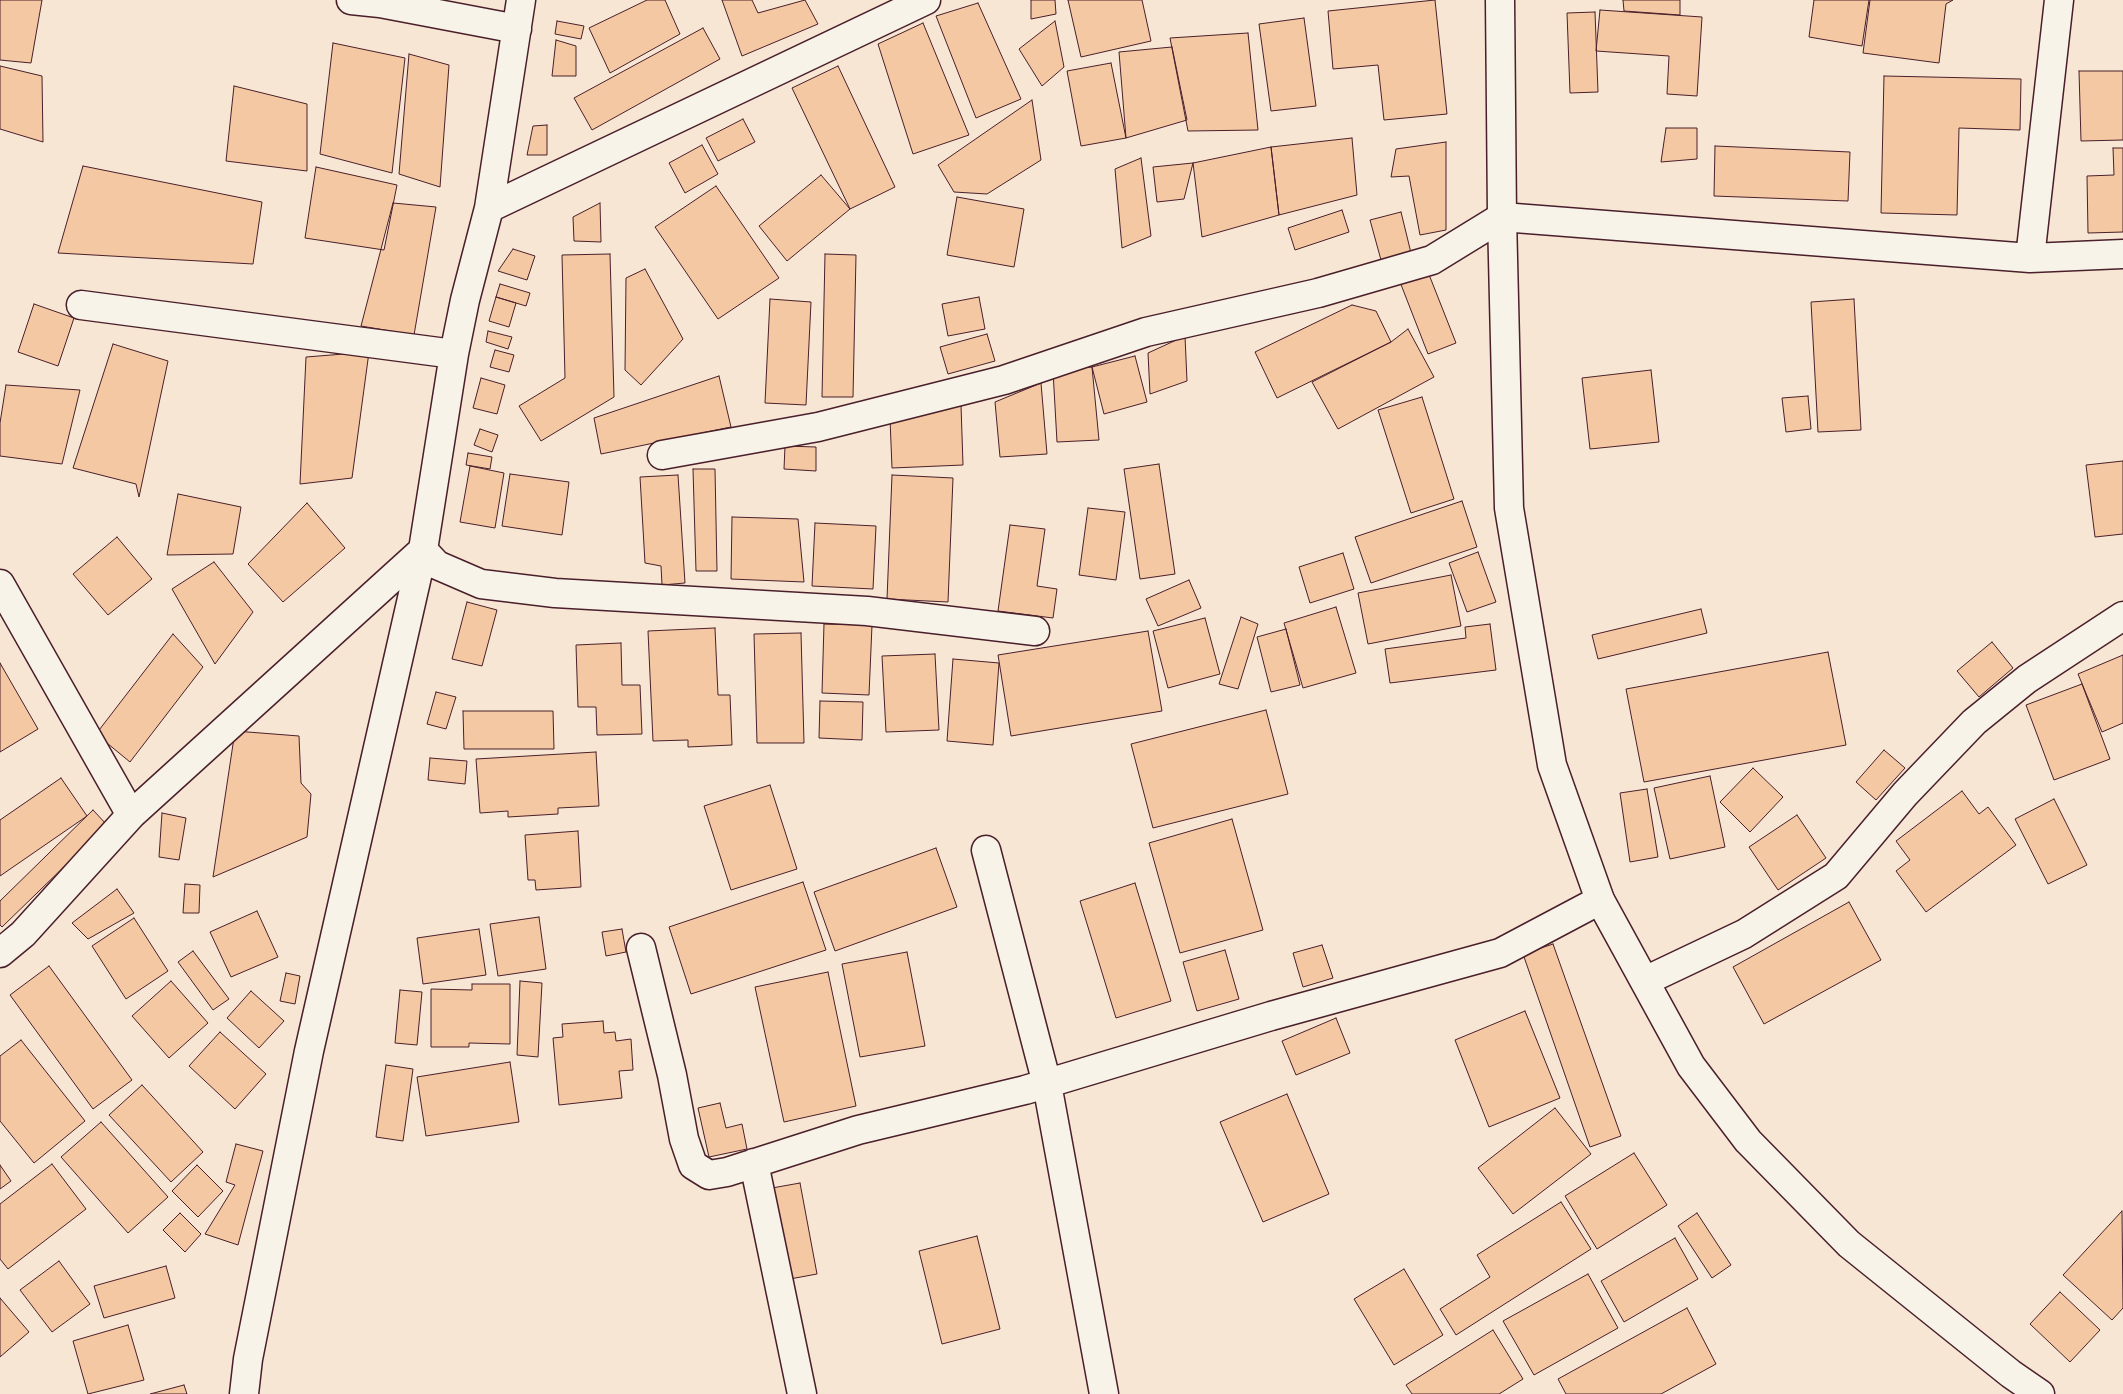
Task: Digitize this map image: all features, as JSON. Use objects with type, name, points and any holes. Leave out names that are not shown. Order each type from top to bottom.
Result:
[{"type":"street","points":[[351,0],[380,3],[517,29]]},
{"type":"street","points":[[244,1394],[248,1359],[309,1051],[423,550],[454,354],[465,300],[489,208],[521,0]]},
{"type":"street","points":[[489,208],[926,0]]},
{"type":"street","points":[[1500,0],[1502,218],[1509,508],[1552,765],[1600,900],[1691,1066],[1748,1141],[1849,1244],[2011,1374],[2040,1394]]},
{"type":"street","points":[[2030,258],[2059,0]]},
{"type":"street","points":[[662,455],[818,427],[1004,380],[1146,332],[1318,293],[1432,260],[1502,218],[2030,258],[2123,254]]},
{"type":"street","points":[[81,305],[454,354]]},
{"type":"street","points":[[423,550],[437,564],[480,584],[555,593],[867,611],[1035,632]]},
{"type":"street","points":[[0,953],[23,934],[131,815],[423,550]]},
{"type":"street","points":[[0,584],[131,815]]},
{"type":"street","points":[[1645,982],[1744,934],[1836,876],[1905,794],[1974,722],[2027,679],[2123,616]]},
{"type":"street","points":[[986,850],[1047,1084],[1104,1394]]},
{"type":"street","points":[[641,948],[672,1075],[684,1139],[693,1165],[709,1175],[754,1163],[858,1130],[1047,1084],[1271,1016],[1500,953],[1600,900]]},
{"type":"street","points":[[754,1163],[802,1394]]},
{"type":"building","points":[[0,0],[42,0],[31,63],[0,60]]},
{"type":"building","points":[[647,0],[665,0],[680,34],[610,73],[589,28]]},
{"type":"building","points":[[722,0],[752,0],[758,13],[805,0],[818,24],[742,56]]},
{"type":"building","points":[[1031,0],[1055,0],[1056,14],[1031,19]]},
{"type":"building","points":[[1068,0],[1142,0],[1151,41],[1081,57]]},
{"type":"building","points":[[1435,0],[1447,114],[1384,120],[1378,65],[1333,69],[1328,11]]},
{"type":"building","points":[[1623,0],[1680,0],[1680,15],[1624,11]]},
{"type":"building","points":[[1814,0],[1869,0],[1862,46],[1809,37]]},
{"type":"building","points":[[1870,0],[1953,0],[1946,4],[1939,63],[1863,53]]},
{"type":"building","points":[[978,3],[1021,99],[976,118],[936,16]]},
{"type":"building","points":[[1600,10],[1702,17],[1697,96],[1667,94],[1669,56],[1596,51]]},
{"type":"building","points":[[1595,12],[1598,92],[1570,93],[1567,13]]},
{"type":"building","points":[[1304,18],[1316,106],[1271,111],[1259,24]]},
{"type":"building","points":[[557,21],[584,26],[581,39],[555,34]]},
{"type":"building","points":[[1055,21],[1064,67],[1042,86],[1019,49]]},
{"type":"building","points":[[923,23],[969,135],[913,154],[878,44]]},
{"type":"building","points":[[703,28],[720,59],[592,130],[574,98]]},
{"type":"building","points":[[1248,33],[1258,130],[1188,131],[1170,38]]},
{"type":"building","points":[[556,40],[576,46],[576,76],[552,76]]},
{"type":"building","points":[[333,43],[405,58],[392,173],[320,154]]},
{"type":"building","points":[[1172,47],[1187,120],[1126,138],[1119,52]]},
{"type":"building","points":[[409,54],[449,65],[440,187],[399,174]]},
{"type":"building","points":[[1111,63],[1126,138],[1081,146],[1067,71]]},
{"type":"building","points":[[0,66],[42,76],[43,142],[0,129]]},
{"type":"building","points":[[838,66],[895,187],[850,209],[792,88]]},
{"type":"building","points":[[2079,71],[2123,71],[2123,140],[2081,141]]},
{"type":"building","points":[[1884,76],[2021,79],[2020,130],[1959,128],[1957,215],[1881,213]]},
{"type":"building","points":[[234,86],[307,104],[307,171],[226,161]]},
{"type":"building","points":[[1032,100],[1041,160],[987,194],[954,192],[938,165]]},
{"type":"building","points":[[743,119],[755,142],[718,161],[706,138]]},
{"type":"building","points":[[547,125],[547,155],[527,155],[533,126]]},
{"type":"building","points":[[1666,128],[1697,128],[1697,159],[1661,162]]},
{"type":"building","points":[[1352,138],[1357,195],[1279,215],[1271,147]]},
{"type":"building","points":[[1446,142],[1446,230],[1420,235],[1409,176],[1391,177],[1396,149]]},
{"type":"building","points":[[702,145],[718,174],[685,193],[669,163]]},
{"type":"building","points":[[1715,146],[1850,152],[1848,201],[1714,196]]},
{"type":"building","points":[[1271,147],[1279,215],[1202,237],[1193,163]]},
{"type":"building","points":[[2113,148],[2123,148],[2123,232],[2088,233],[2087,176],[2114,175]]},
{"type":"building","points":[[1141,158],[1151,236],[1122,248],[1115,169]]},
{"type":"building","points":[[1193,163],[1184,199],[1157,202],[1153,167]]},
{"type":"building","points":[[83,166],[262,202],[253,264],[58,253]]},
{"type":"building","points":[[316,167],[397,185],[384,250],[305,238]]},
{"type":"building","points":[[821,175],[850,209],[787,261],[759,226]]},
{"type":"building","points":[[716,186],[779,278],[718,319],[655,227]]},
{"type":"building","points":[[957,197],[1024,209],[1014,267],[947,255]]},
{"type":"building","points":[[393,203],[436,207],[414,335],[361,326]]},
{"type":"building","points":[[600,203],[601,242],[574,241],[573,217]]},
{"type":"building","points":[[1342,210],[1349,232],[1295,250],[1288,228]]},
{"type":"building","points":[[1401,212],[1411,253],[1381,260],[1370,220]]},
{"type":"building","points":[[513,249],[535,256],[527,280],[498,271]]},
{"type":"building","points":[[610,254],[614,397],[541,441],[519,406],[565,378],[562,255]]},
{"type":"building","points":[[825,254],[856,255],[853,397],[822,397]]},
{"type":"building","points":[[645,269],[683,339],[641,385],[625,370],[626,278]]},
{"type":"building","points":[[1428,272],[1456,343],[1428,354],[1400,282]]},
{"type":"building","points":[[500,284],[530,293],[526,306],[496,297]]},
{"type":"building","points":[[496,297],[516,303],[509,327],[489,321]]},
{"type":"building","points":[[979,297],[985,329],[948,336],[942,304]]},
{"type":"building","points":[[770,299],[811,302],[806,405],[765,403]]},
{"type":"building","points":[[1854,299],[1861,430],[1818,432],[1811,302]]},
{"type":"building","points":[[34,304],[74,318],[58,366],[18,352]]},
{"type":"building","points":[[1352,305],[1376,311],[1391,342],[1277,398],[1255,352]]},
{"type":"building","points":[[1408,329],[1434,377],[1338,429],[1312,382],[1391,342]]},
{"type":"building","points":[[488,331],[512,337],[508,349],[486,342]]},
{"type":"building","points":[[987,334],[995,361],[948,374],[940,347]]},
{"type":"building","points":[[1185,336],[1187,381],[1150,394],[1148,353]]},
{"type":"building","points":[[113,344],[168,361],[139,497],[136,484],[73,468]]},
{"type":"building","points":[[495,350],[514,355],[509,372],[490,367]]},
{"type":"building","points":[[369,352],[352,478],[300,484],[306,357]]},
{"type":"building","points":[[1135,356],[1147,402],[1104,414],[1092,367]]},
{"type":"building","points":[[1092,367],[1099,440],[1057,442],[1053,371]]},
{"type":"building","points":[[1651,370],[1659,442],[1590,449],[1582,378]]},
{"type":"building","points":[[719,376],[731,427],[601,454],[594,418]]},
{"type":"building","points":[[481,378],[505,385],[497,414],[473,408]]},
{"type":"building","points":[[1041,383],[1047,454],[1000,457],[995,402]]},
{"type":"building","points":[[6,385],[80,390],[62,464],[0,456],[0,423]]},
{"type":"building","points":[[1808,396],[1811,429],[1786,432],[1782,398]]},
{"type":"building","points":[[1422,397],[1454,499],[1411,513],[1378,410]]},
{"type":"building","points":[[961,405],[963,465],[892,468],[890,419]]},
{"type":"building","points":[[480,429],[498,435],[492,452],[474,445]]},
{"type":"building","points":[[785,446],[816,447],[816,471],[784,469]]},
{"type":"building","points":[[468,453],[492,457],[490,469],[466,465]]},
{"type":"building","points":[[2123,461],[2123,534],[2095,537],[2086,465]]},
{"type":"building","points":[[1159,464],[1175,574],[1140,579],[1124,469]]},
{"type":"building","points":[[470,466],[504,473],[495,528],[460,522]]},
{"type":"building","points":[[693,469],[715,469],[717,571],[696,571]]},
{"type":"building","points":[[510,474],[569,482],[562,535],[502,526]]},
{"type":"building","points":[[678,475],[685,583],[662,585],[661,566],[645,563],[640,477]]},
{"type":"building","points":[[892,475],[953,478],[948,602],[887,599]]},
{"type":"building","points":[[178,494],[241,507],[233,554],[167,555]]},
{"type":"building","points":[[1462,501],[1477,547],[1371,583],[1355,537]]},
{"type":"building","points":[[307,503],[345,548],[283,602],[248,564]]},
{"type":"building","points":[[1088,508],[1125,512],[1116,580],[1079,575]]},
{"type":"building","points":[[732,517],[798,519],[804,582],[731,579]]},
{"type":"building","points":[[815,523],[876,526],[873,589],[812,586]]},
{"type":"building","points":[[1010,525],[1045,529],[1037,586],[1057,589],[1053,618],[998,611]]},
{"type":"building","points":[[117,537],[152,579],[108,615],[73,574]]},
{"type":"building","points":[[1478,552],[1496,602],[1467,612],[1449,563]]},
{"type":"building","points":[[1343,553],[1354,589],[1310,603],[1299,567]]},
{"type":"building","points":[[214,562],[253,612],[215,664],[172,589]]},
{"type":"building","points":[[1451,575],[1461,626],[1368,644],[1358,593]]},
{"type":"building","points":[[1189,580],[1201,608],[1158,626],[1146,599]]},
{"type":"building","points":[[467,602],[497,610],[482,666],[452,659]]},
{"type":"building","points":[[1336,607],[1356,673],[1303,688],[1284,623]]},
{"type":"building","points":[[1701,609],[1707,633],[1598,659],[1592,635]]},
{"type":"building","points":[[1241,617],[1258,624],[1238,689],[1219,684]]},
{"type":"building","points":[[1205,618],[1220,674],[1168,688],[1153,631]]},
{"type":"building","points":[[824,624],[872,625],[869,695],[822,693]]},
{"type":"building","points":[[1490,624],[1496,670],[1390,683],[1385,649],[1466,638],[1465,627]]},
{"type":"building","points":[[715,628],[718,695],[730,695],[732,745],[688,747],[688,740],[653,741],[648,631]]},
{"type":"building","points":[[1286,629],[1300,685],[1271,692],[1257,637]]},
{"type":"building","points":[[1148,631],[1162,711],[1011,736],[998,655]]},
{"type":"building","points":[[801,633],[804,743],[757,743],[754,634]]},
{"type":"building","points":[[173,634],[203,667],[130,762],[96,734]]},
{"type":"building","points":[[1992,642],[2013,668],[1979,697],[1957,671]]},
{"type":"building","points":[[621,643],[622,685],[640,685],[642,734],[597,735],[596,707],[578,707],[576,645]]},
{"type":"building","points":[[1828,652],[1846,745],[1644,782],[1626,689]]},
{"type":"building","points":[[935,654],[939,730],[886,732],[882,656]]},
{"type":"building","points":[[2123,655],[2123,723],[2102,732],[2078,674]]},
{"type":"building","points":[[953,659],[999,663],[993,745],[947,741]]},
{"type":"building","points":[[0,663],[38,729],[0,752]]},
{"type":"building","points":[[2082,684],[2110,759],[2054,780],[2026,705]]},
{"type":"building","points":[[436,692],[456,697],[446,729],[427,724]]},
{"type":"building","points":[[820,701],[863,702],[862,740],[819,738]]},
{"type":"building","points":[[1266,710],[1288,794],[1153,828],[1131,744]]},
{"type":"building","points":[[463,711],[553,711],[554,749],[464,749]]},
{"type":"building","points":[[235,731],[299,736],[301,783],[311,794],[307,837],[213,877]]},
{"type":"building","points":[[1884,750],[1905,768],[1876,800],[1856,782]]},
{"type":"building","points":[[596,752],[599,806],[558,808],[558,814],[508,817],[508,811],[480,813],[476,759]]},
{"type":"building","points":[[430,758],[467,761],[465,784],[428,780]]},
{"type":"building","points":[[1753,768],[1783,797],[1750,832],[1720,802]]},
{"type":"building","points":[[1710,776],[1725,847],[1670,859],[1654,788]]},
{"type":"building","points":[[61,778],[87,816],[0,876],[0,820]]},
{"type":"building","points":[[770,785],[797,869],[731,890],[704,806]]},
{"type":"building","points":[[1647,789],[1658,857],[1630,862],[1620,793]]},
{"type":"building","points":[[1962,791],[1979,814],[1988,807],[2016,845],[1926,912],[1896,871],[1910,860],[1896,841]]},
{"type":"building","points":[[2054,799],[2087,865],[2048,884],[2015,819]]},
{"type":"building","points":[[93,810],[107,825],[2,927],[0,925],[0,901]]},
{"type":"building","points":[[162,813],[186,818],[179,860],[159,857]]},
{"type":"building","points":[[1797,815],[1826,858],[1778,890],[1749,847]]},
{"type":"building","points":[[1232,819],[1263,930],[1180,953],[1149,843]]},
{"type":"building","points":[[578,831],[581,887],[536,890],[535,880],[528,880],[525,835]]},
{"type":"building","points":[[936,848],[957,907],[835,951],[814,892]]},
{"type":"building","points":[[803,882],[826,950],[691,994],[669,927]]},
{"type":"building","points":[[1135,883],[1171,1001],[1116,1018],[1080,901]]},
{"type":"building","points":[[185,884],[200,885],[199,913],[183,913]]},
{"type":"building","points":[[117,889],[134,913],[88,939],[72,923]]},
{"type":"building","points":[[1849,902],[1881,960],[1764,1024],[1733,967]]},
{"type":"building","points":[[257,911],[278,957],[231,977],[210,932]]},
{"type":"building","points":[[539,917],[546,969],[498,976],[490,924]]},
{"type":"building","points":[[134,918],[168,971],[126,999],[92,946]]},
{"type":"building","points":[[479,929],[486,975],[423,984],[417,938]]},
{"type":"building","points":[[622,929],[626,952],[606,956],[602,932]]},
{"type":"building","points":[[1553,944],[1621,1136],[1590,1147],[1523,954]]},
{"type":"building","points":[[1322,945],[1333,978],[1303,987],[1293,953]]},
{"type":"building","points":[[1225,950],[1239,999],[1197,1011],[1183,962]]},
{"type":"building","points":[[193,951],[229,999],[213,1010],[178,962]]},
{"type":"building","points":[[907,952],[925,1046],[860,1057],[842,964]]},
{"type":"building","points":[[49,966],[132,1080],[93,1109],[10,995]]},
{"type":"building","points":[[828,972],[856,1106],[784,1122],[755,987]]},
{"type":"building","points":[[286,973],[300,976],[295,1004],[280,1001]]},
{"type":"building","points":[[171,981],[208,1023],[169,1058],[132,1016]]},
{"type":"building","points":[[520,981],[542,983],[538,1057],[517,1055]]},
{"type":"building","points":[[472,984],[510,984],[510,1044],[469,1043],[469,1047],[431,1047],[431,989],[472,990]]},
{"type":"building","points":[[400,990],[422,992],[417,1045],[395,1043]]},
{"type":"building","points":[[251,991],[284,1021],[259,1048],[227,1018]]},
{"type":"building","points":[[1525,1011],[1560,1098],[1489,1127],[1455,1040]]},
{"type":"building","points":[[1336,1018],[1350,1053],[1296,1075],[1282,1041]]},
{"type":"building","points":[[603,1021],[604,1033],[615,1032],[616,1041],[631,1039],[633,1070],[619,1071],[622,1098],[559,1105],[553,1038],[563,1037],[562,1024]]},
{"type":"building","points":[[220,1032],[266,1074],[235,1109],[189,1066]]},
{"type":"building","points":[[21,1040],[85,1121],[34,1163],[0,1121],[0,1056]]},
{"type":"building","points":[[510,1062],[519,1122],[426,1136],[417,1077]]},
{"type":"building","points":[[386,1065],[413,1069],[403,1141],[376,1137]]},
{"type":"building","points":[[142,1085],[203,1152],[171,1182],[109,1115]]},
{"type":"building","points":[[1287,1094],[1329,1194],[1263,1222],[1220,1122]]},
{"type":"building","points":[[720,1103],[726,1128],[742,1124],[747,1149],[709,1157],[698,1108]]},
{"type":"building","points":[[1555,1108],[1591,1154],[1513,1214],[1478,1168]]},
{"type":"building","points":[[101,1122],[168,1197],[128,1233],[61,1157]]},
{"type":"building","points":[[236,1144],[263,1151],[238,1245],[205,1234],[235,1185],[226,1182]]},
{"type":"building","points":[[1634,1153],[1667,1205],[1597,1249],[1565,1196]]},
{"type":"building","points":[[52,1164],[86,1209],[8,1269],[0,1259],[0,1204]]},
{"type":"building","points":[[0,1165],[11,1181],[0,1189]]},
{"type":"building","points":[[197,1165],[223,1191],[198,1217],[172,1191]]},
{"type":"building","points":[[800,1183],[817,1274],[779,1281],[761,1190]]},
{"type":"building","points":[[1561,1202],[1591,1249],[1456,1335],[1440,1309],[1490,1277],[1477,1255]]},
{"type":"building","points":[[2122,1211],[2123,1308],[2112,1320],[2063,1275]]},
{"type":"building","points":[[180,1213],[201,1234],[185,1252],[163,1230]]},
{"type":"building","points":[[1697,1213],[1731,1265],[1712,1278],[1678,1226]]},
{"type":"building","points":[[977,1236],[1000,1329],[942,1344],[919,1251]]},
{"type":"building","points":[[1675,1238],[1698,1279],[1624,1322],[1601,1281]]},
{"type":"building","points":[[59,1261],[90,1304],[52,1332],[20,1290]]},
{"type":"building","points":[[166,1266],[175,1298],[104,1318],[94,1286]]},
{"type":"building","points":[[1404,1269],[1443,1335],[1394,1365],[1354,1299]]},
{"type":"building","points":[[1588,1274],[1618,1328],[1534,1375],[1503,1321]]},
{"type":"building","points":[[2060,1292],[2100,1330],[2070,1362],[2030,1324]]},
{"type":"building","points":[[0,1298],[29,1332],[0,1357]]},
{"type":"building","points":[[1687,1308],[1716,1364],[1661,1394],[1566,1394],[1558,1379]]},
{"type":"building","points":[[128,1325],[144,1380],[88,1394],[73,1341]]},
{"type":"building","points":[[1493,1330],[1523,1379],[1499,1394],[1412,1394],[1406,1385]]},
{"type":"building","points":[[184,1385],[187,1394],[150,1394]]}]
